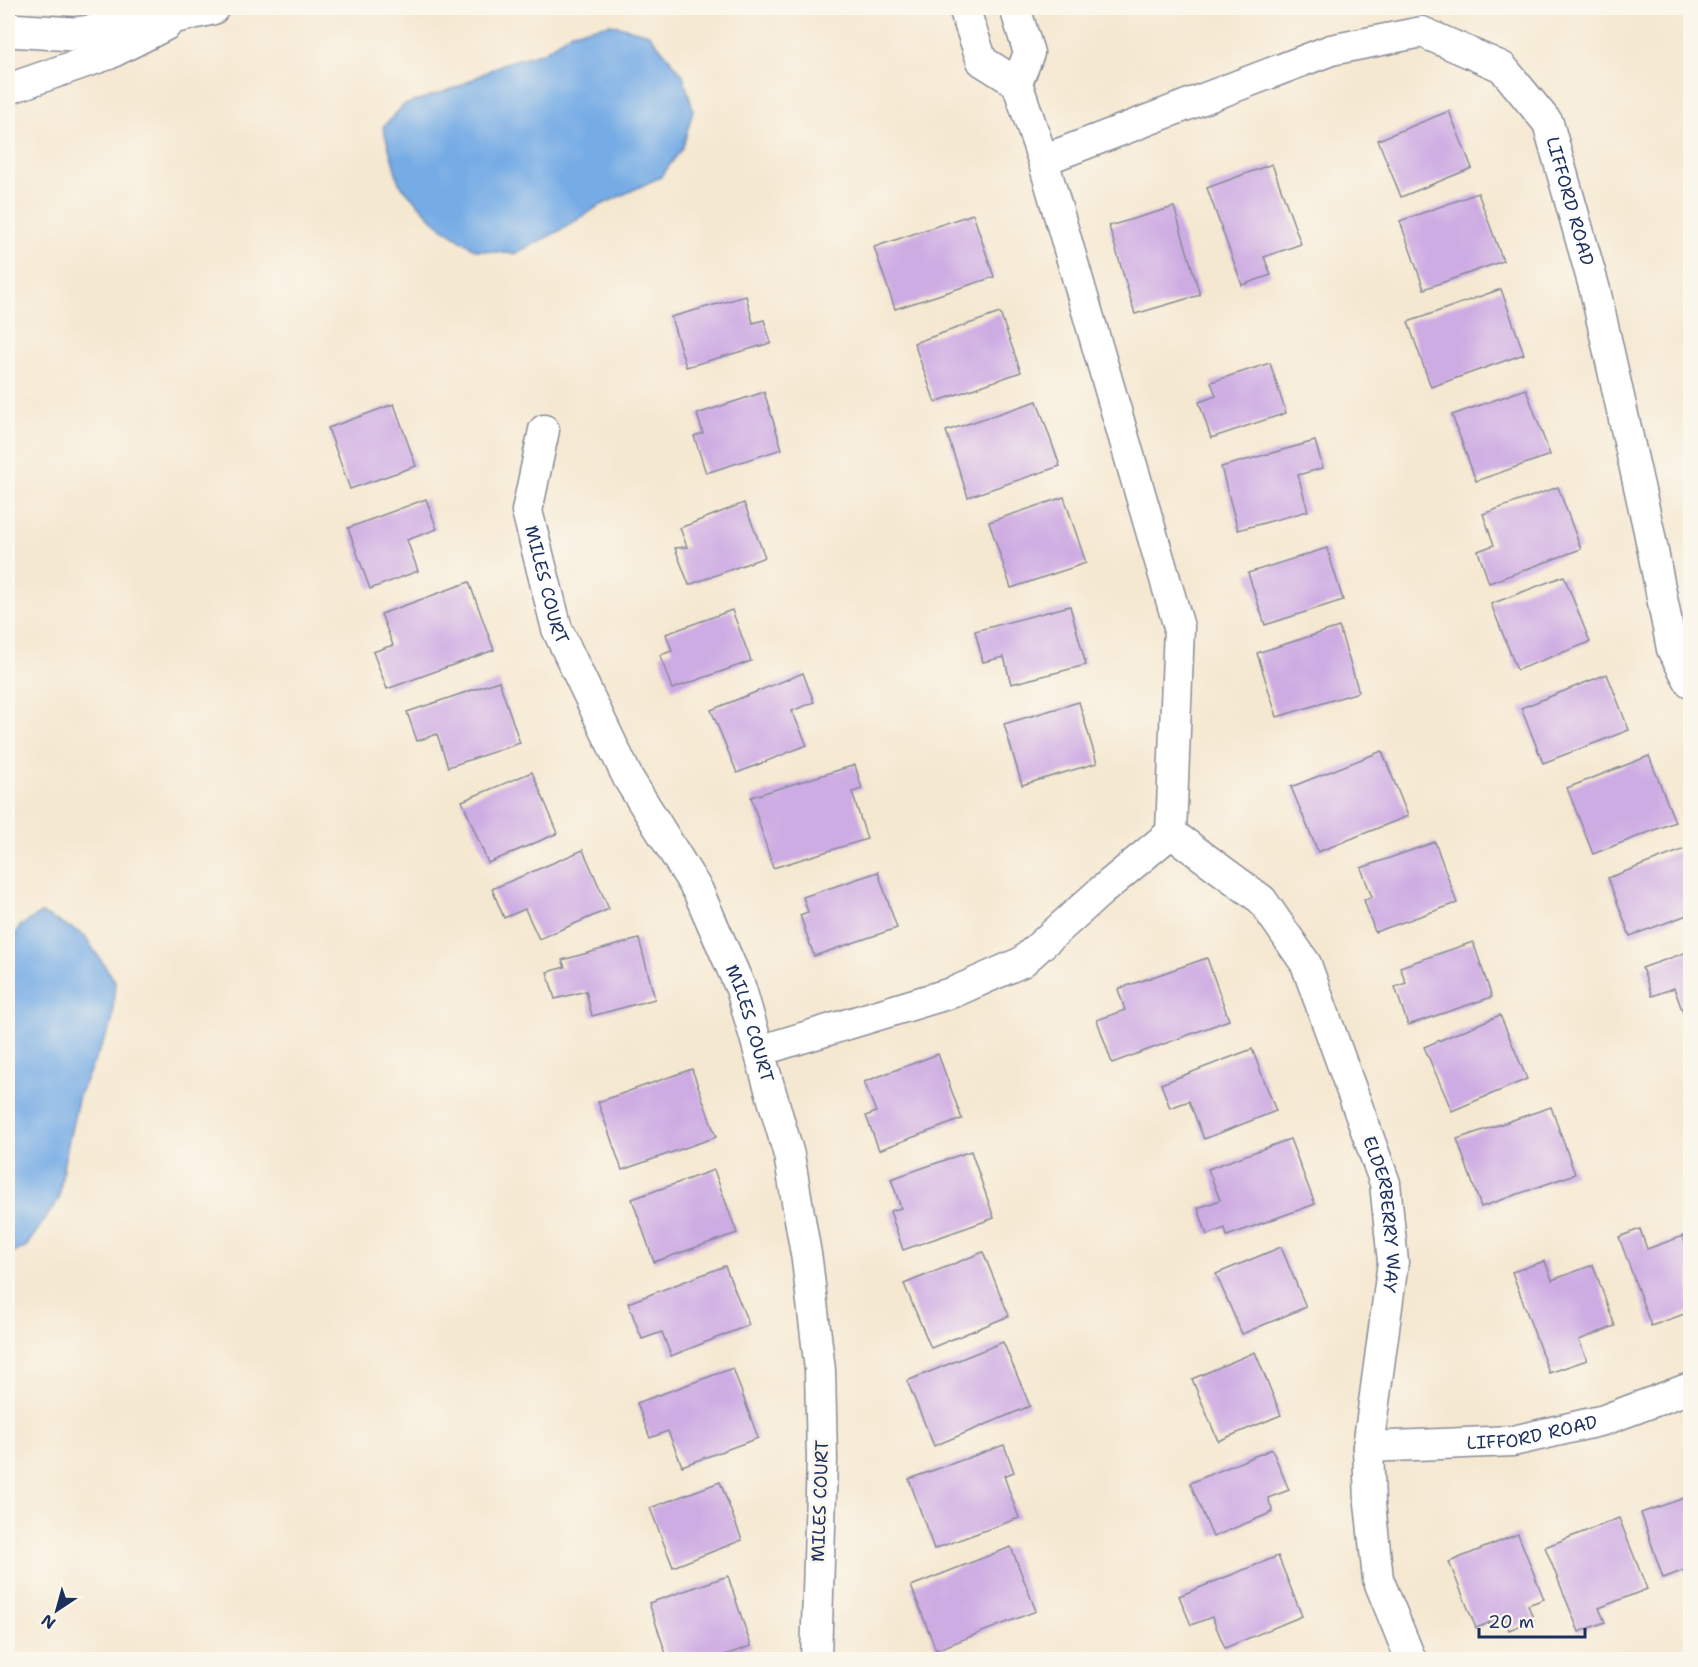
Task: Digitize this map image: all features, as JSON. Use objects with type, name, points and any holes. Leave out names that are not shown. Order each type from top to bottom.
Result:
[{"type":"street","points":[[759,1051],[954,992],[1022,962],[1100,892],[1171,833],[1179,627],[1043,160],[1017,83],[982,61],[964,8]]},
{"type":"street","points":[[1015,8],[1029,53],[1017,83]]},
{"type":"street","points":[[8,30],[74,34],[134,26],[201,10]]},
{"type":"street","points":[[8,89],[109,54],[201,10]]},
{"type":"street","name":"LIFFORD ROAD","points":[[1043,160],[1331,50],[1422,32],[1502,67],[1548,123],[1595,291],[1649,531],[1672,649],[1690,682]]},
{"type":"street","name":"MILES COURT","points":[[544,430],[527,511],[557,629],[628,778],[698,891],[741,989],[789,1155],[807,1260],[820,1370],[822,1459],[816,1659]]},
{"type":"street","name":"ELDERBERRY WAY","points":[[1171,833],[1262,900],[1306,964],[1385,1183],[1392,1262],[1368,1447],[1370,1503],[1378,1579],[1411,1659]]},
{"type":"street","name":"LIFFORD ROAD","points":[[1368,1447],[1513,1441],[1604,1420],[1690,1388]]},
{"type":"water","points":[[611,24],[649,34],[683,75],[693,110],[683,147],[661,177],[597,207],[561,230],[514,254],[476,250],[437,224],[399,183],[383,127],[404,105],[458,87],[502,64],[544,52],[572,32]]},
{"type":"water","points":[[41,913],[83,934],[115,981],[112,1023],[79,1095],[64,1162],[59,1199],[25,1248],[8,1254],[8,952],[19,927]]},
{"type":"building","points":[[1449,111],[1472,168],[1401,197],[1378,140]]},
{"type":"building","points":[[1272,164],[1301,244],[1264,257],[1271,275],[1242,285],[1207,188]]},
{"type":"building","points":[[1478,193],[1503,261],[1424,289],[1400,221]]},
{"type":"building","points":[[1174,207],[1200,295],[1135,314],[1109,226]]},
{"type":"building","points":[[973,214],[994,277],[895,309],[874,247]]},
{"type":"building","points":[[1501,289],[1524,354],[1431,387],[1408,322]]},
{"type":"building","points":[[746,296],[753,323],[764,320],[771,343],[686,367],[671,317]]},
{"type":"building","points":[[1000,313],[1021,372],[935,402],[914,343]]},
{"type":"building","points":[[1270,363],[1286,413],[1211,438],[1199,402],[1216,396],[1211,382]]},
{"type":"building","points":[[1526,389],[1550,455],[1476,481],[1452,415]]},
{"type":"building","points":[[764,392],[782,449],[706,473],[694,436],[703,433],[697,414]]},
{"type":"building","points":[[1037,401],[1060,466],[968,497],[946,431]]},
{"type":"building","points":[[394,404],[416,466],[350,489],[328,428]]},
{"type":"building","points":[[1315,441],[1323,468],[1298,475],[1308,511],[1238,530],[1221,467]]},
{"type":"building","points":[[1558,487],[1581,549],[1489,583],[1478,551],[1494,545],[1483,514]]},
{"type":"building","points":[[1064,497],[1086,563],[1011,588],[989,522]]},
{"type":"building","points":[[426,499],[437,529],[407,540],[418,571],[370,589],[348,528]]},
{"type":"building","points":[[744,503],[765,557],[689,585],[675,548],[687,547],[680,528]]},
{"type":"building","points":[[1327,548],[1343,600],[1265,625],[1248,573]]},
{"type":"building","points":[[1564,576],[1590,642],[1517,670],[1491,604]]},
{"type":"building","points":[[469,582],[494,650],[387,689],[373,652],[393,645],[381,614]]},
{"type":"building","points":[[1070,606],[1086,665],[1011,684],[1004,657],[983,662],[975,631]]},
{"type":"building","points":[[732,610],[751,661],[672,689],[660,655],[672,651],[666,634]]},
{"type":"building","points":[[1339,627],[1359,692],[1277,717],[1257,653]]},
{"type":"building","points":[[803,673],[814,702],[792,711],[807,745],[737,773],[711,710]]},
{"type":"building","points":[[1607,674],[1629,730],[1543,763],[1521,708]]},
{"type":"building","points":[[499,681],[520,743],[448,767],[437,734],[417,741],[407,712]]},
{"type":"building","points":[[1079,702],[1097,763],[1022,785],[1004,724]]},
{"type":"building","points":[[1382,751],[1408,816],[1318,852],[1291,787]]},
{"type":"building","points":[[1649,756],[1675,822],[1593,854],[1567,788]]},
{"type":"building","points":[[855,765],[862,789],[852,792],[867,839],[773,868],[751,797]]},
{"type":"building","points":[[532,772],[558,833],[488,863],[462,801]]},
{"type":"building","points":[[1435,842],[1457,903],[1375,932],[1364,900],[1372,897],[1361,868]]},
{"type":"building","points":[[1690,847],[1690,914],[1630,936],[1608,878]]},
{"type":"building","points":[[583,850],[609,909],[539,939],[525,909],[504,918],[492,889]]},
{"type":"building","points":[[878,872],[897,928],[814,956],[800,915],[808,912],[803,897]]},
{"type":"building","points":[[639,939],[655,999],[592,1016],[586,991],[555,999],[547,972],[565,967],[562,960]]},
{"type":"building","points":[[1473,942],[1492,997],[1408,1025],[1395,987],[1406,983],[1400,967]]},
{"type":"building","points":[[1690,951],[1690,1025],[1688,1026],[1674,988],[1652,996],[1642,968]]},
{"type":"building","points":[[1207,958],[1229,1020],[1112,1063],[1097,1020],[1125,1010],[1118,989]]},
{"type":"building","points":[[1500,1015],[1527,1079],[1452,1111],[1424,1047]]},
{"type":"building","points":[[1252,1049],[1276,1111],[1204,1139],[1189,1101],[1170,1108],[1161,1084]]},
{"type":"building","points":[[938,1054],[962,1119],[879,1150],[866,1116],[876,1112],[864,1082]]},
{"type":"building","points":[[692,1069],[716,1137],[622,1170],[598,1102]]},
{"type":"building","points":[[1551,1107],[1575,1174],[1481,1207],[1457,1139]]},
{"type":"building","points":[[1290,1139],[1315,1204],[1227,1236],[1225,1228],[1207,1235],[1198,1208],[1220,1200],[1208,1169]]},
{"type":"building","points":[[971,1151],[994,1218],[903,1250],[890,1211],[901,1208],[891,1179]]},
{"type":"building","points":[[714,1170],[737,1233],[654,1262],[632,1199]]},
{"type":"building","points":[[1640,1229],[1647,1249],[1683,1236],[1690,1259],[1690,1312],[1651,1326],[1619,1237]]},
{"type":"building","points":[[1281,1247],[1306,1307],[1242,1334],[1216,1274]]},
{"type":"building","points":[[983,1252],[1009,1316],[931,1348],[904,1284]]},
{"type":"building","points":[[1545,1261],[1552,1280],[1593,1265],[1615,1326],[1579,1340],[1587,1360],[1549,1373],[1512,1272]]},
{"type":"building","points":[[725,1266],[749,1325],[671,1356],[662,1332],[642,1339],[628,1303]]},
{"type":"building","points":[[1003,1342],[1030,1406],[934,1446],[907,1381]]},
{"type":"building","points":[[1255,1352],[1281,1415],[1218,1441],[1192,1379]]},
{"type":"building","points":[[733,1368],[758,1438],[682,1466],[668,1431],[650,1438],[637,1403]]},
{"type":"building","points":[[1004,1445],[1014,1472],[1004,1476],[1019,1518],[934,1549],[909,1479]]},
{"type":"building","points":[[1272,1449],[1289,1490],[1268,1498],[1273,1512],[1213,1537],[1190,1483]]},
{"type":"building","points":[[720,1482],[742,1540],[673,1567],[650,1508]]},
{"type":"building","points":[[1690,1496],[1690,1568],[1663,1578],[1641,1513]]},
{"type":"building","points":[[1619,1518],[1647,1589],[1599,1608],[1605,1622],[1579,1632],[1545,1547]]},
{"type":"building","points":[[1518,1534],[1544,1599],[1528,1605],[1534,1620],[1509,1630],[1504,1617],[1476,1628],[1449,1562]]},
{"type":"building","points":[[1011,1547],[1036,1611],[936,1650],[911,1586]]},
{"type":"building","points":[[1278,1556],[1302,1616],[1225,1648],[1212,1617],[1191,1625],[1179,1596]]},
{"type":"building","points":[[728,1576],[751,1646],[711,1660],[668,1660],[649,1603]]}]
